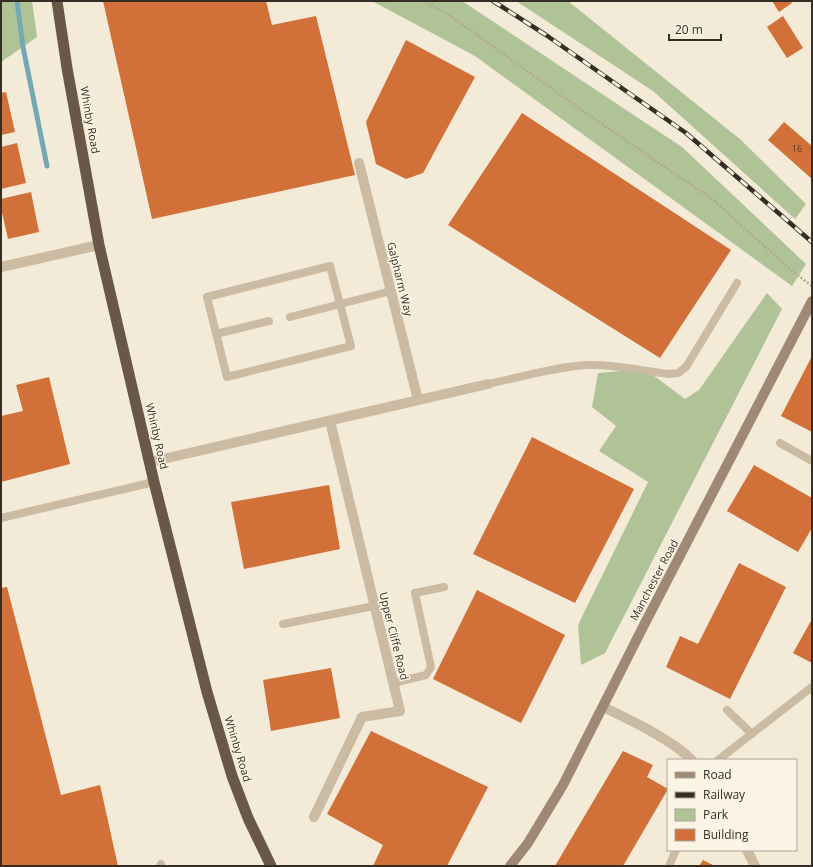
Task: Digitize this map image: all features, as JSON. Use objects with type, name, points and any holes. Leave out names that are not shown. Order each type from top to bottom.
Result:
[{"type":"highway","name":"Whinby Road","points":[[57,1],[67,68],[99,245],[154,482],[207,692],[232,776],[248,818],[271,866]]},
{"type":"main road","name":"Manchester Road","points":[[510,866],[528,843],[564,784],[812,301]]},
{"type":"street","name":"Galpharm Way","points":[[359,163],[418,400]]},
{"type":"street","points":[[1,267],[99,245]]},
{"type":"street","points":[[150,462],[488,384]]},
{"type":"street","name":"Upper Cliffe Road","points":[[314,817],[362,717],[400,711],[330,421]]},
{"type":"street","points":[[603,707],[684,752],[691,759]]},
{"type":"street","points":[[748,851],[755,866]]},
{"type":"lane","points":[[330,266],[340,304],[350,346],[227,377],[207,298],[330,266]]},
{"type":"lane","points":[[488,384],[570,367],[589,365],[606,365],[669,374],[678,373],[686,367],[737,283]]},
{"type":"lane","points":[[290,317],[391,291]]},
{"type":"lane","points":[[216,334],[268,321]]},
{"type":"lane","points":[[780,443],[812,461]]},
{"type":"lane","points":[[1,518],[154,482]]},
{"type":"lane","points":[[393,683],[426,675],[431,667],[415,593],[444,587]]},
{"type":"lane","points":[[283,624],[374,606]]},
{"type":"lane","points":[[719,759],[812,687]]},
{"type":"lane","points":[[727,710],[752,734]]},
{"type":"lane","points":[[669,866],[676,851]]},
{"type":"path","points":[[424,1],[449,15],[590,116],[712,198],[791,270],[812,286]]},
{"type":"green space","points":[[1,1],[32,1],[37,37],[1,62]]},
{"type":"green space","points":[[372,1],[462,1],[682,147],[806,264],[792,286],[475,56]]},
{"type":"green space","points":[[516,1],[568,1],[741,140],[806,204],[795,219],[653,91]]},
{"type":"green space","points":[[767,293],[782,309],[605,653],[581,665],[578,625],[648,482],[599,451],[616,426],[592,407],[598,373],[645,369],[685,399],[699,390]]},
{"type":"building","points":[[103,1],[266,1],[272,25],[316,16],[355,175],[152,219]]},
{"type":"building","points":[[772,1],[790,1],[792,3],[779,12]]},
{"type":"building","points":[[783,16],[803,48],[787,58],[767,27]]},
{"type":"building","points":[[406,40],[475,77],[423,173],[406,179],[376,164],[366,122]]},
{"type":"building","points":[[6,92],[15,132],[1,135],[1,93]]},
{"type":"building","points":[[522,113],[731,250],[660,358],[448,225]]},
{"type":"building","points":[[784,122],[812,146],[812,179],[768,140]]},
{"type":"building","points":[[17,143],[26,183],[1,189],[1,147]]},
{"type":"building","points":[[31,192],[39,232],[8,239],[1,208],[1,199]]},
{"type":"building","points":[[812,356],[812,432],[781,416]]},
{"type":"building","points":[[49,377],[70,464],[1,482],[1,416],[23,411],[16,385]]},
{"type":"building","points":[[532,437],[634,489],[575,603],[473,554]]},
{"type":"building","points":[[754,465],[812,498],[812,528],[798,552],[727,511]]},
{"type":"building","points":[[329,485],[340,549],[244,569],[231,502]]},
{"type":"building","points":[[739,563],[786,587],[730,699],[666,667],[680,636],[698,644]]},
{"type":"building","points":[[7,587],[61,795],[100,785],[118,866],[1,866],[1,588]]},
{"type":"building","points":[[477,590],[565,635],[521,723],[433,679]]},
{"type":"building","points":[[812,619],[812,663],[793,653]]},
{"type":"building","points":[[331,668],[340,718],[271,731],[263,680]]},
{"type":"building","points":[[371,731],[488,787],[447,866],[373,866],[383,845],[327,814]]},
{"type":"building","points":[[623,751],[653,765],[647,777],[667,788],[667,791],[623,866],[555,866]]},
{"type":"building","points":[[703,860],[715,866],[699,866]]},
{"type":"waterway","points":[[17,1],[23,47],[47,166]]},
{"type":"railway","points":[[493,1],[546,35],[686,133],[812,242]]}]
